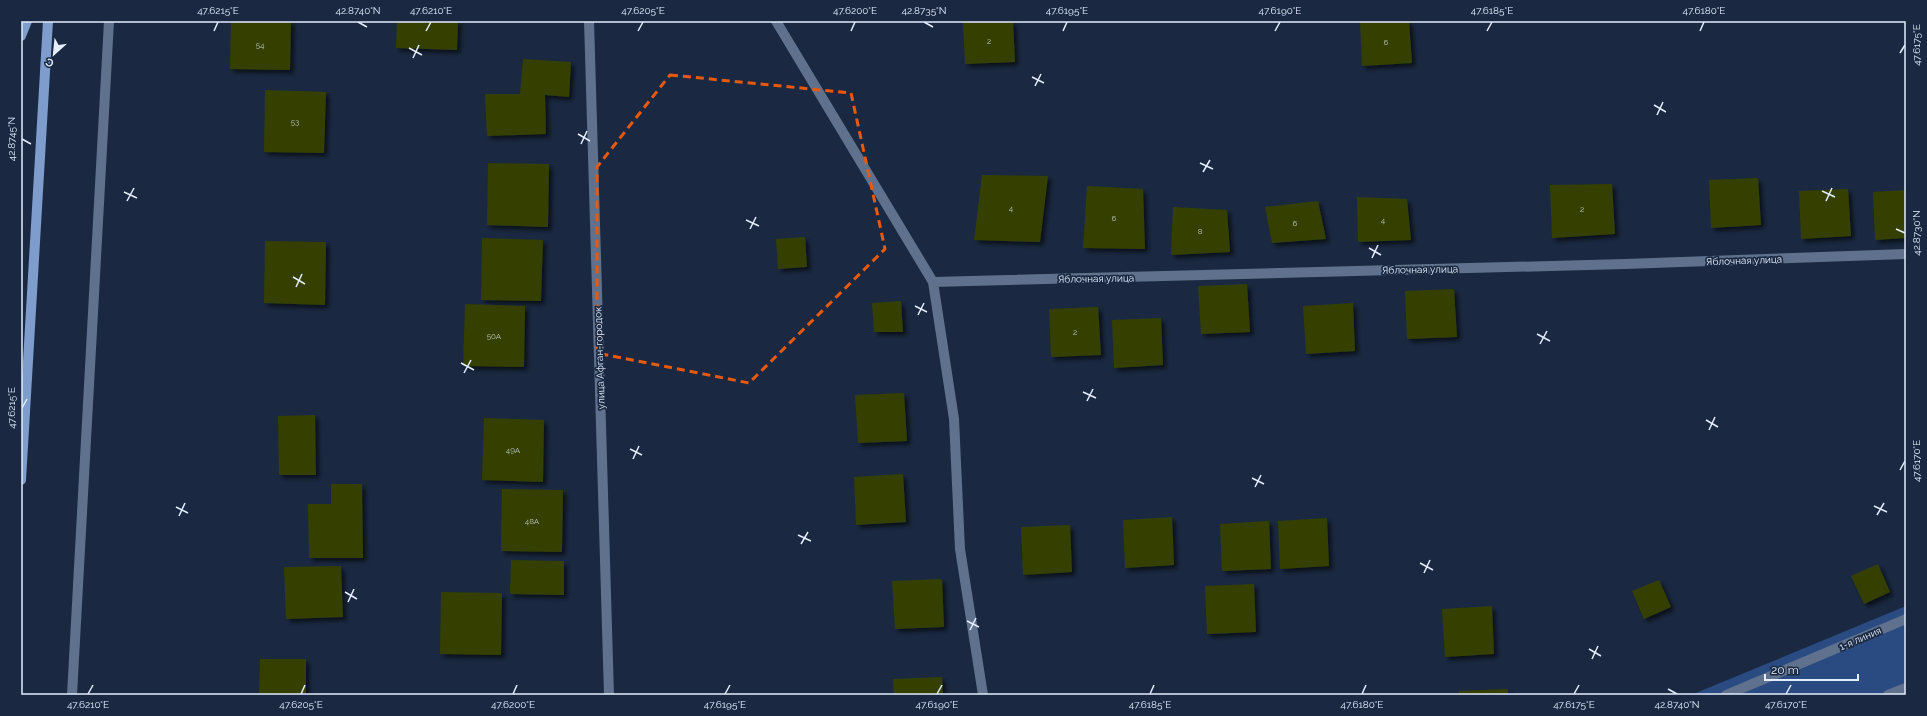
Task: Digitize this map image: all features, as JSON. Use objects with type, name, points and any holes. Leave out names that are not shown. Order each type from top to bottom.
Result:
[{"type":"main road","points":[[21,36],[26,21]]},
{"type":"main road","points":[[21,480],[48,21]]},
{"type":"street","points":[[72,695],[109,21]]},
{"type":"street","name":"улица Афган-городок","points":[[589,21],[609,695]]},
{"type":"street","points":[[776,21],[933,282],[954,418],[960,549],[983,695]]},
{"type":"street","name":"Яблочная улица","points":[[933,282],[1625,264],[1906,254]]},
{"type":"street","name":"1-я линия","points":[[1726,695],[1906,618]]},
{"type":"street","points":[[1888,695],[1906,688]]},
{"type":"highlighted area","points":[[670,75],[851,93],[885,249],[749,383],[597,353],[597,167]]},
{"type":"shaded area","points":[[1906,606],[1906,695],[1691,695]]},
{"type":"building","points":[[231,21],[291,21],[290,70],[230,69]]},
{"type":"building","points":[[397,21],[458,21],[457,50],[396,48]]},
{"type":"building","points":[[963,21],[1013,21],[1015,62],[965,64]]},
{"type":"building","points":[[1360,21],[1409,21],[1412,63],[1362,66]]},
{"type":"building","points":[[523,59],[571,62],[569,97],[545,95],[546,134],[487,136],[485,94],[520,94]]},
{"type":"building","points":[[265,90],[326,92],[324,153],[264,152]]},
{"type":"building","points":[[488,163],[549,164],[548,227],[487,225]]},
{"type":"building","points":[[982,175],[1048,176],[1040,242],[974,240]]},
{"type":"building","points":[[1758,178],[1761,225],[1711,228],[1709,180]]},
{"type":"building","points":[[1612,184],[1615,234],[1552,238],[1550,185]]},
{"type":"building","points":[[1087,186],[1143,189],[1145,249],[1083,248]]},
{"type":"building","points":[[1848,189],[1851,236],[1801,239],[1799,191]]},
{"type":"building","points":[[1906,190],[1906,238],[1875,240],[1873,192]]},
{"type":"building","points":[[1357,197],[1407,199],[1411,240],[1358,242]]},
{"type":"building","points":[[1318,201],[1326,239],[1272,243],[1265,207]]},
{"type":"building","points":[[1173,207],[1227,210],[1230,252],[1171,255]]},
{"type":"building","points":[[805,237],[807,267],[778,269],[776,239]]},
{"type":"building","points":[[482,238],[543,240],[541,301],[481,300]]},
{"type":"building","points":[[265,241],[326,242],[325,305],[264,303]]},
{"type":"building","points":[[1247,284],[1250,332],[1201,334],[1198,286]]},
{"type":"building","points":[[1454,289],[1457,337],[1407,339],[1405,291]]},
{"type":"building","points":[[901,301],[903,332],[874,332],[872,303]]},
{"type":"building","points":[[1353,303],[1355,351],[1306,354],[1303,306]]},
{"type":"building","points":[[465,304],[525,306],[524,367],[463,366]]},
{"type":"building","points":[[1098,307],[1101,355],[1051,357],[1049,309]]},
{"type":"building","points":[[1161,318],[1163,365],[1114,368],[1112,320]]},
{"type":"building","points":[[904,393],[907,441],[858,443],[855,395]]},
{"type":"building","points":[[315,415],[316,475],[279,475],[278,416]]},
{"type":"building","points":[[484,418],[544,420],[543,482],[482,480]]},
{"type":"building","points":[[903,474],[906,522],[856,525],[854,477]]},
{"type":"building","points":[[331,484],[362,484],[363,558],[309,558],[308,504],[331,504]]},
{"type":"building","points":[[502,489],[563,490],[562,552],[501,551]]},
{"type":"building","points":[[1172,517],[1174,565],[1125,568],[1123,520]]},
{"type":"building","points":[[1327,518],[1329,566],[1280,569],[1278,521]]},
{"type":"building","points":[[1269,521],[1271,569],[1222,571],[1220,524]]},
{"type":"building","points":[[1070,525],[1072,572],[1023,575],[1021,527]]},
{"type":"building","points":[[511,560],[564,561],[564,595],[510,594]]},
{"type":"building","points":[[1878,564],[1890,592],[1864,604],[1851,576]]},
{"type":"building","points":[[341,566],[343,617],[286,619],[284,567]]},
{"type":"building","points":[[942,579],[944,627],[895,629],[892,581]]},
{"type":"building","points":[[1659,580],[1671,607],[1644,619],[1632,591]]},
{"type":"building","points":[[1254,584],[1256,632],[1207,634],[1205,586]]},
{"type":"building","points":[[441,592],[502,593],[501,655],[440,654]]},
{"type":"building","points":[[1492,606],[1494,654],[1445,657],[1442,609]]},
{"type":"building","points":[[260,659],[306,659],[306,695],[259,695]]},
{"type":"building","points":[[942,677],[943,695],[894,695],[893,679]]},
{"type":"building","points":[[1508,689],[1508,695],[1459,695],[1459,691]]}]
